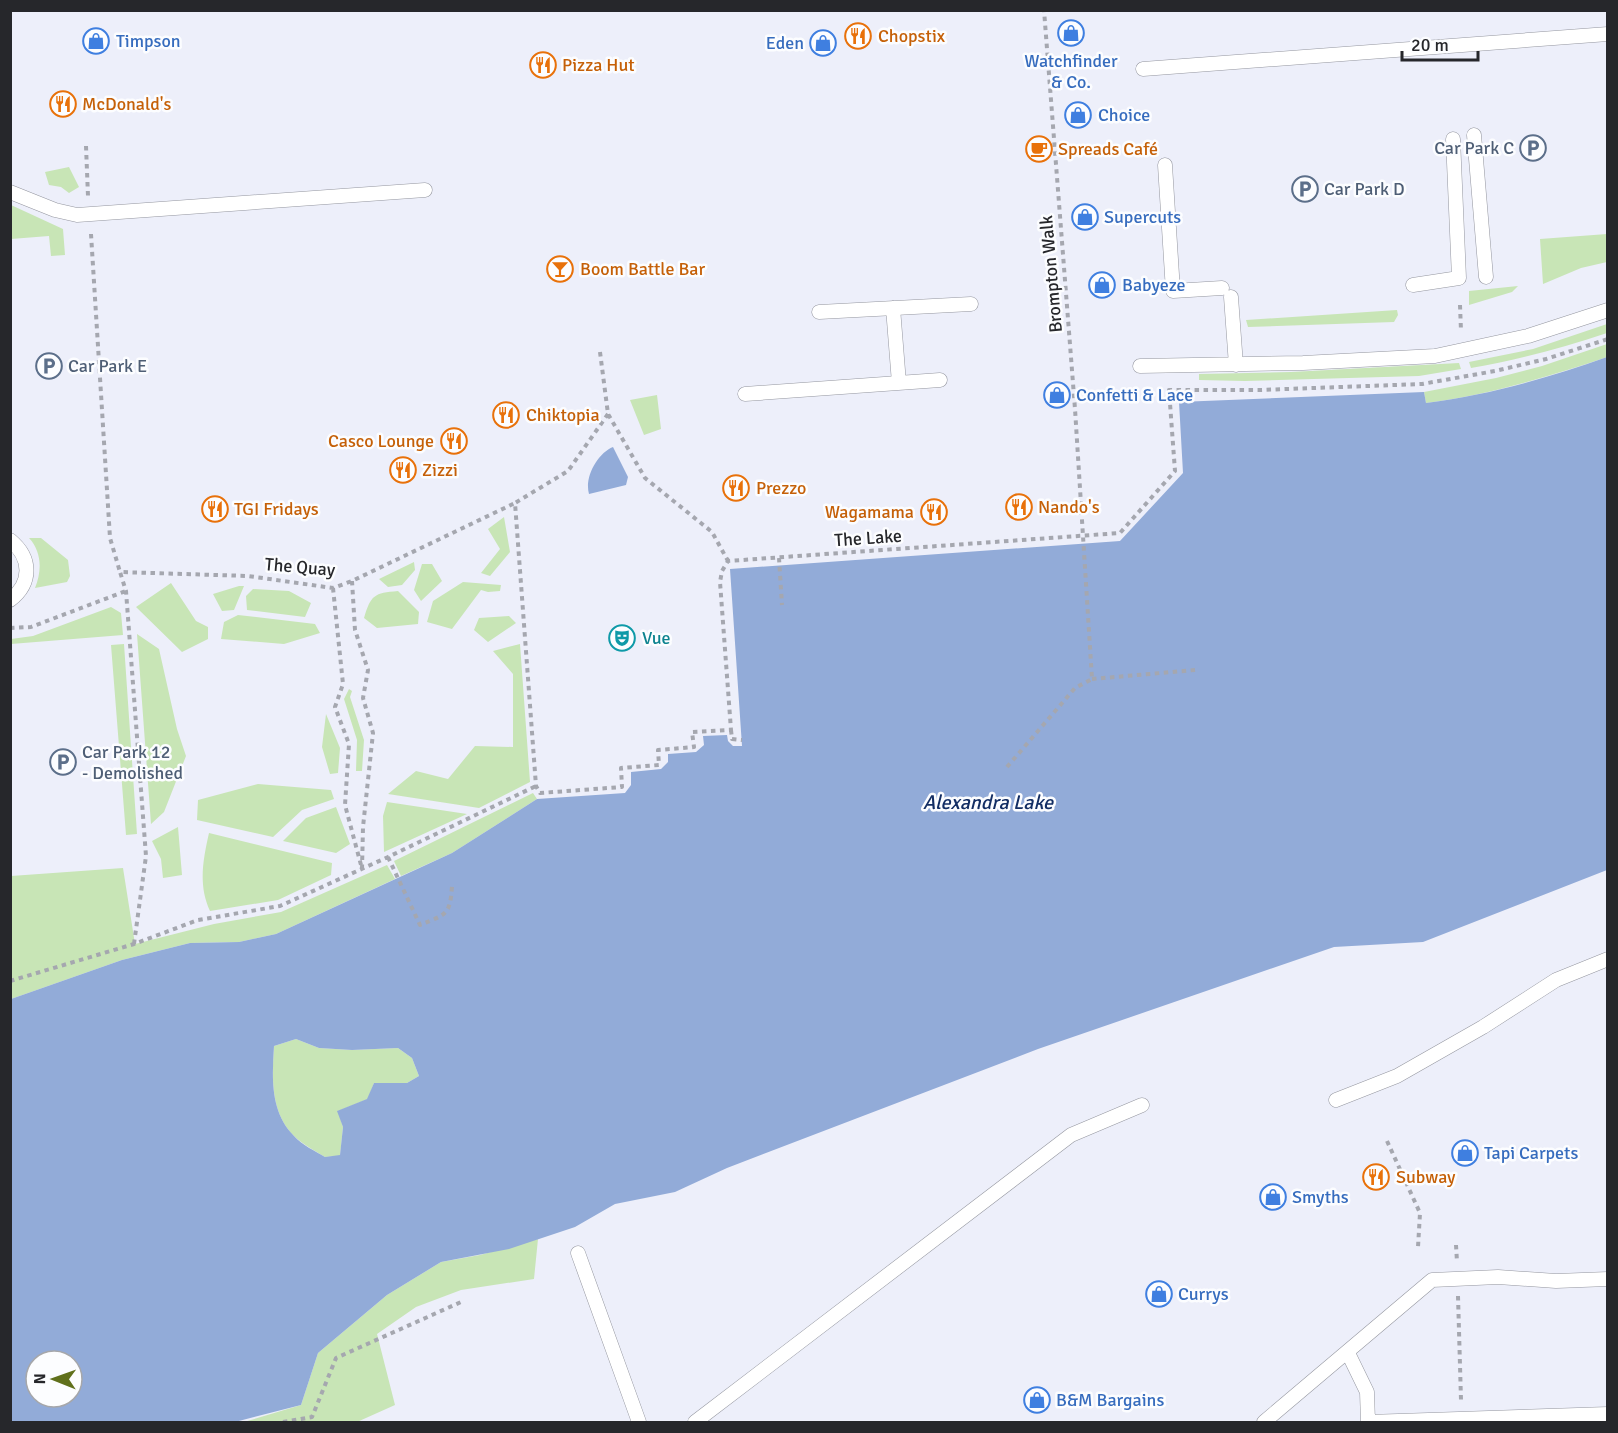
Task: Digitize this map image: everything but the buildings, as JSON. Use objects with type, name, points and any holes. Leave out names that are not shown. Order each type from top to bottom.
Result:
[{"type":"lane","points":[[1143,69],[1608,34]]},
{"type":"lane","points":[[1474,135],[1486,277]]},
{"type":"lane","points":[[1413,285],[1459,278],[1453,139]]},
{"type":"lane","points":[[1165,165],[1173,291],[1226,293],[1236,365]]},
{"type":"lane","points":[[10,192],[55,210],[89,215],[425,190]]},
{"type":"lane","points":[[819,312],[971,304]]},
{"type":"lane","points":[[893,308],[898,383]]},
{"type":"lane","points":[[1140,366],[1236,365],[1435,356],[1528,336],[1608,310]]},
{"type":"lane","points":[[745,394],[940,380]]},
{"type":"lane","points":[[10,540],[19,547],[25,557],[27,569],[26,581],[20,592],[10,600]]},
{"type":"lane","points":[[1336,1100],[1396,1076],[1484,1027],[1556,980],[1608,959]]},
{"type":"lane","points":[[695,1422],[1071,1135],[1142,1105]]},
{"type":"lane","points":[[578,1253],[639,1422]]},
{"type":"lane","points":[[1264,1422],[1432,1280],[1498,1277],[1556,1281],[1608,1279]]},
{"type":"lane","points":[[1348,1353],[1366,1392],[1368,1422],[1608,1414]]},
{"type":"path","name":"Brompton Walk","points":[[1044,10],[1084,536],[1092,679]]},
{"type":"path","points":[[86,146],[110,538],[126,591],[146,856],[134,944]]},
{"type":"path","points":[[600,352],[608,414],[645,478],[712,532],[728,561],[722,571],[720,582],[731,730],[732,739],[742,740]]},
{"type":"path","name":"The Lake","points":[[728,561],[1120,533],[1175,471],[1169,390]]},
{"type":"path","name":"The Quay","points":[[120,572],[248,576],[333,588],[515,503],[568,471],[608,414]]},
{"type":"path","points":[[515,503],[536,786],[540,793],[622,787],[621,768],[659,765],[658,750],[694,747],[692,732],[731,730]]},
{"type":"path","points":[[779,558],[782,605]]},
{"type":"path","points":[[352,581],[356,630],[368,670],[363,698],[373,734],[363,827],[362,869]]},
{"type":"path","points":[[333,588],[343,684],[335,708],[349,744],[345,805],[362,869]]},
{"type":"path","points":[[10,628],[31,627],[126,591]]},
{"type":"path","points":[[1007,767],[1075,688],[1092,679],[1195,670]]},
{"type":"path","points":[[10,981],[134,944],[198,920],[280,906],[536,786]]},
{"type":"path","points":[[388,857],[420,925],[444,915],[451,906],[452,886]]},
{"type":"path","points":[[1387,1141],[1420,1214],[1418,1247]]},
{"type":"path","points":[[1456,1245],[1462,1419]]},
{"type":"path","points":[[284,1422],[312,1417],[336,1358],[461,1302]]},
{"type":"green space","points":[[69,167],[79,187],[69,193],[61,187],[49,185],[45,172]]},
{"type":"green space","points":[[11,205],[63,229],[65,255],[51,256],[49,236],[11,239]]},
{"type":"green space","points":[[1607,234],[1607,262],[1581,268],[1543,284],[1540,239]]},
{"type":"green space","points":[[1518,286],[1512,292],[1469,305],[1469,291]]},
{"type":"green space","points":[[1397,310],[1398,315],[1394,322],[1248,327],[1246,320]]},
{"type":"green space","points":[[1607,324],[1607,333],[1557,349],[1471,368],[1469,362],[1533,349]]},
{"type":"green space","points":[[1607,344],[1607,357],[1495,390],[1426,403],[1424,392],[1496,378],[1542,366]]},
{"type":"green space","points":[[1459,363],[1461,369],[1419,376],[1245,381],[1199,380],[1199,374],[1291,372]]},
{"type":"green space","points":[[657,395],[661,429],[644,435],[630,400]]},
{"type":"green space","points":[[504,517],[510,552],[490,576],[481,573],[500,549],[488,529]]},
{"type":"green space","points":[[29,538],[41,538],[68,560],[70,576],[67,582],[35,588],[40,562]]},
{"type":"green space","points":[[414,562],[415,570],[402,585],[388,587],[379,579]]},
{"type":"green space","points":[[422,564],[432,564],[442,581],[421,601],[414,590]]},
{"type":"green space","points":[[463,582],[501,585],[500,591],[481,590],[452,629],[427,622],[433,601]]},
{"type":"green space","points":[[171,583],[196,621],[208,627],[208,639],[182,652],[136,607]]},
{"type":"green space","points":[[244,586],[234,610],[222,611],[213,594]]},
{"type":"green space","points":[[253,589],[289,591],[311,603],[305,617],[247,610],[246,596]]},
{"type":"green space","points":[[398,591],[419,612],[418,624],[377,628],[364,618],[369,604],[375,597],[379,594]]},
{"type":"green space","points":[[111,607],[121,613],[123,635],[11,644],[11,639],[33,636]]},
{"type":"green space","points":[[238,615],[315,624],[320,633],[284,644],[221,639],[224,622]]},
{"type":"green space","points":[[509,616],[516,623],[488,642],[474,630],[479,618]]},
{"type":"green space","points":[[137,634],[159,649],[177,729],[186,756],[164,812],[151,824]]},
{"type":"green space","points":[[124,644],[137,834],[126,835],[111,645]]},
{"type":"green space","points":[[520,644],[530,782],[479,808],[388,794],[416,771],[448,779],[475,746],[513,747],[513,674],[493,651]]},
{"type":"green space","points":[[349,689],[352,691],[350,697],[364,740],[362,771],[356,771],[357,740],[344,699]]},
{"type":"green space","points":[[326,714],[340,748],[338,773],[330,774],[322,747]]},
{"type":"green space","points":[[258,784],[331,790],[334,799],[302,810],[273,837],[197,820],[198,800]]},
{"type":"green space","points":[[533,793],[537,799],[452,853],[401,876],[394,861]]},
{"type":"green space","points":[[387,802],[467,814],[384,852],[383,816]]},
{"type":"green space","points":[[336,807],[350,844],[336,853],[283,841],[306,818]]},
{"type":"green space","points":[[178,827],[182,875],[163,878],[161,859],[152,841]]},
{"type":"green space","points":[[209,833],[332,863],[331,875],[278,900],[210,911],[203,882]]},
{"type":"green space","points":[[387,865],[395,879],[276,934],[239,942],[190,943],[122,960],[11,999],[11,876],[123,868],[135,944],[214,924],[281,912]]},
{"type":"green space","points":[[296,1039],[319,1048],[352,1050],[398,1048],[412,1058],[419,1076],[407,1083],[374,1083],[368,1099],[338,1111],[343,1127],[340,1156],[325,1157],[305,1145],[286,1127],[280,1116],[274,1094],[274,1046]]},
{"type":"green space","points":[[538,1239],[534,1279],[461,1290],[416,1307],[377,1334],[395,1405],[357,1422],[244,1422],[301,1405],[318,1353],[387,1295],[441,1262],[480,1255]]},
{"type":"water","name":"Alexandra Lake","points":[[1607,357],[1607,870],[1423,942],[1334,947],[1038,1049],[727,1168],[675,1192],[615,1204],[575,1227],[509,1249],[441,1262],[387,1295],[318,1353],[301,1405],[235,1422],[11,1422],[11,999],[122,960],[190,943],[239,942],[276,934],[452,853],[537,799],[625,793],[631,785],[631,772],[661,769],[668,762],[668,754],[696,752],[704,745],[703,736],[727,735],[728,741],[733,746],[742,746],[730,569],[1120,541],[1183,473],[1179,402],[1424,392],[1426,403],[1449,400],[1540,379]],"holes":[[[296,1039],[319,1048],[352,1050],[398,1048],[412,1058],[419,1076],[407,1083],[374,1083],[367,1099],[337,1111],[343,1127],[340,1155],[325,1157],[305,1145],[286,1127],[280,1116],[273,1082],[274,1046]]]},
{"type":"water","points":[[613,447],[628,477],[626,485],[589,494],[590,473],[602,454]]},
{"type":"place","name":"Watchfinder & Co.","points":[[1071,33]]},
{"type":"place","name":"Chopstix","points":[[858,36]]},
{"type":"place","name":"Timpson","points":[[96,41]]},
{"type":"place","name":"Eden","points":[[823,43]]},
{"type":"place","name":"Pizza Hut","points":[[543,65]]},
{"type":"place","name":"McDonald's","points":[[63,104]]},
{"type":"place","name":"Choice","points":[[1078,115]]},
{"type":"place","name":"Car Park C","points":[[1533,148]]},
{"type":"place","name":"Spreads Café","points":[[1039,149]]},
{"type":"place","name":"Car Park D","points":[[1305,189]]},
{"type":"place","name":"Supercuts","points":[[1085,217]]},
{"type":"place","name":"Boom Battle Bar","points":[[560,269]]},
{"type":"place","name":"Babyeze","points":[[1102,285]]},
{"type":"place","name":"Car Park E","points":[[49,366]]},
{"type":"place","name":"Confetti & Lace","points":[[1057,395]]},
{"type":"place","name":"Chiktopia","points":[[506,415]]},
{"type":"place","name":"Casco Lounge","points":[[454,441]]},
{"type":"place","name":"Zizzi","points":[[403,470]]},
{"type":"place","name":"Prezzo","points":[[736,488]]},
{"type":"place","name":"Nando's","points":[[1019,507]]},
{"type":"place","name":"TGI Fridays","points":[[215,509]]},
{"type":"place","name":"Wagamama","points":[[934,512]]},
{"type":"place","name":"Vue","points":[[622,638]]},
{"type":"place","name":"Car Park 12 - Demolished","points":[[63,762]]},
{"type":"place","name":"Tapi Carpets","points":[[1465,1153]]},
{"type":"place","name":"Subway","points":[[1376,1177]]},
{"type":"place","name":"Smyths","points":[[1273,1197]]},
{"type":"place","name":"Currys","points":[[1159,1294]]},
{"type":"place","name":"B&M Bargains","points":[[1037,1400]]}]
